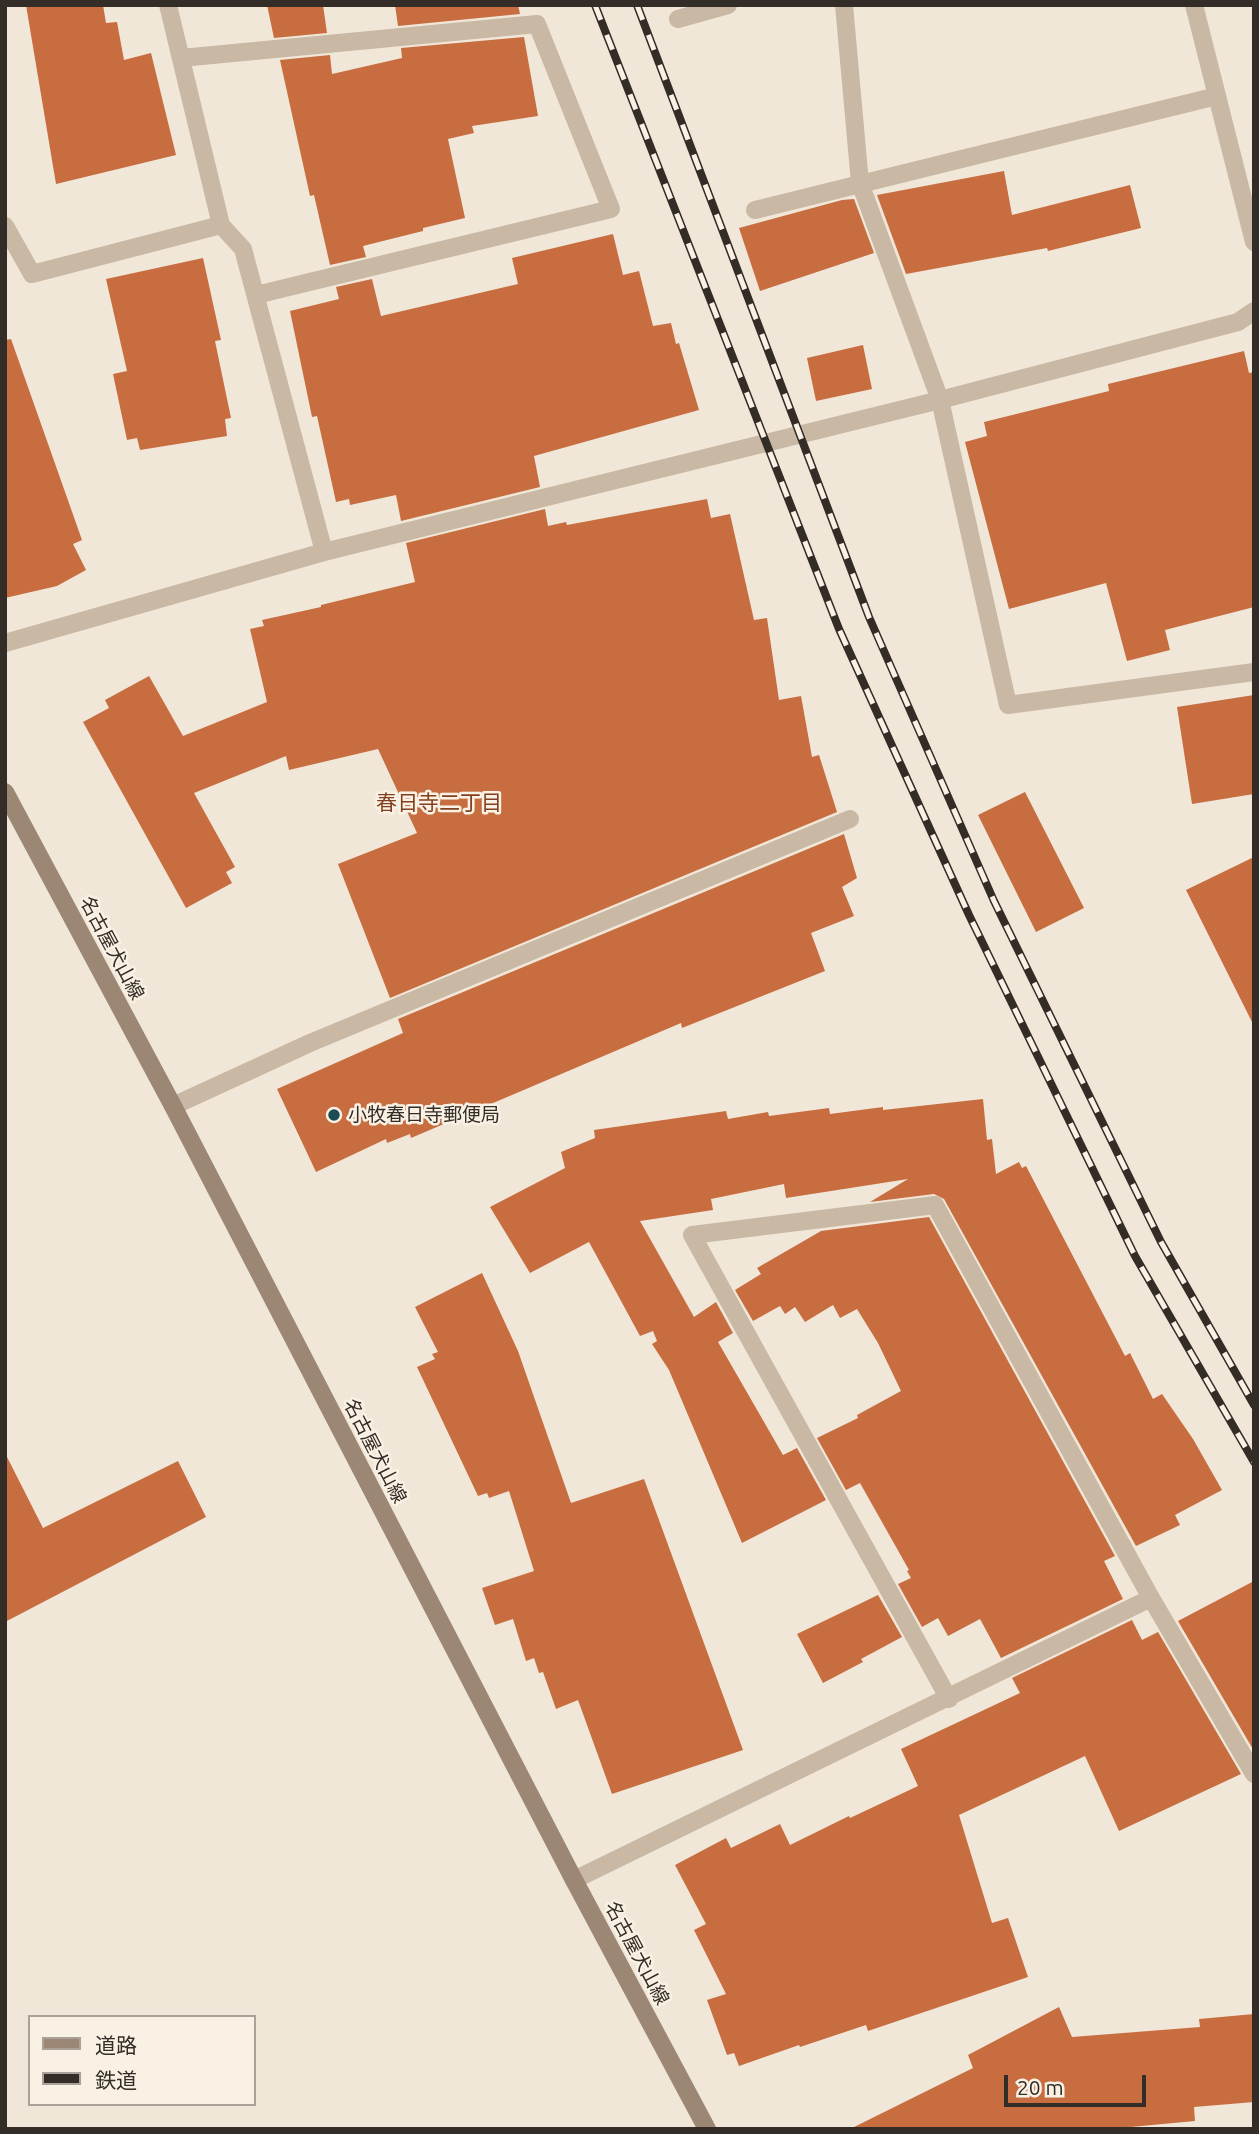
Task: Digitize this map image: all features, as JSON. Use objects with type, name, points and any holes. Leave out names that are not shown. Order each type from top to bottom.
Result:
[{"type":"main road","name":"名古屋犬山線","points":[[5,792],[173,1106],[573,1880],[707,2129]]},
{"type":"street","points":[[167,5],[221,225],[243,249],[324,552]]},
{"type":"street","points":[[678,19],[728,5]]},
{"type":"street","points":[[844,5],[860,183],[940,400],[1008,705],[1254,672]]},
{"type":"street","points":[[1194,5],[1254,242]]},
{"type":"street","points":[[181,58],[537,24],[611,209],[256,295]]},
{"type":"street","points":[[755,210],[1217,96]]},
{"type":"street","points":[[5,226],[32,274],[221,225]]},
{"type":"street","points":[[5,643],[324,552],[940,400],[1238,322],[1254,311]]},
{"type":"street","points":[[173,1106],[310,1043],[850,819]]},
{"type":"street","points":[[949,1699],[692,1235],[935,1205],[1151,1598],[1254,1774]]},
{"type":"street","points":[[573,1880],[949,1699],[1151,1598]]},
{"type":"building","points":[[26,5],[103,5],[106,23],[117,22],[124,60],[151,53],[176,155],[56,184]]},
{"type":"building","points":[[267,5],[323,5],[327,33],[274,38]]},
{"type":"building","points":[[395,5],[518,5],[520,14],[398,26]]},
{"type":"building","points":[[524,37],[538,116],[472,126],[474,133],[448,139],[465,218],[363,246],[366,257],[330,265],[314,195],[310,196],[280,60],[330,55],[332,74],[402,58],[401,48]]},
{"type":"building","points":[[1004,171],[1012,215],[1130,185],[1141,228],[1048,251],[1047,248],[906,274],[877,195]]},
{"type":"building","points":[[854,199],[874,253],[760,291],[739,228]]},
{"type":"building","points":[[613,234],[623,275],[639,271],[653,326],[671,323],[699,410],[534,456],[540,487],[401,521],[396,495],[350,505],[349,499],[336,502],[317,416],[312,417],[290,311],[339,299],[336,287],[372,279],[381,316],[518,284],[512,258]]},
{"type":"building","points":[[203,258],[221,340],[215,341],[231,418],[225,419],[227,436],[140,450],[137,438],[127,440],[113,374],[127,371],[106,279]]},
{"type":"building","points":[[11,339],[82,540],[73,544],[86,570],[57,586],[5,598],[5,340]]},
{"type":"building","points":[[863,345],[872,389],[816,401],[807,358]]},
{"type":"building","points":[[1244,351],[1249,373],[1254,372],[1254,607],[1165,630],[1170,650],[1127,661],[1106,583],[1009,609],[965,442],[987,436],[984,422],[1109,391],[1108,384]]},
{"type":"building","points":[[707,499],[711,518],[730,514],[754,620],[767,618],[779,700],[801,696],[812,757],[819,755],[837,812],[390,998],[338,864],[417,833],[378,749],[289,770],[286,756],[194,793],[235,867],[226,872],[232,883],[186,908],[83,722],[109,708],[105,700],[149,676],[183,736],[267,702],[250,629],[264,626],[262,620],[415,582],[406,543],[545,509],[548,526],[566,522],[567,525]]},
{"type":"building","points":[[1254,695],[1254,794],[1192,804],[1177,707]]},
{"type":"building","points":[[1025,792],[1084,908],[1036,932],[978,815]]},
{"type":"building","points":[[844,834],[857,878],[842,887],[854,916],[811,933],[825,971],[682,1028],[681,1023],[411,1138],[410,1134],[387,1143],[386,1139],[316,1172],[277,1089],[403,1033],[398,1019]]},
{"type":"building","points":[[1254,857],[1254,1026],[1186,890]]},
{"type":"building","points":[[983,1099],[987,1140],[992,1139],[996,1174],[1019,1162],[1022,1168],[1026,1166],[1125,1356],[1130,1353],[1153,1399],[1162,1394],[1193,1439],[1222,1490],[1175,1515],[1180,1525],[1136,1546],[944,1199],[934,1194],[870,1202],[908,1179],[786,1198],[784,1184],[711,1199],[713,1210],[640,1221],[694,1317],[716,1302],[733,1333],[718,1342],[783,1455],[797,1448],[826,1500],[742,1543],[669,1370],[652,1344],[657,1341],[653,1331],[640,1336],[589,1242],[530,1273],[490,1207],[565,1168],[561,1152],[595,1138],[594,1130],[726,1111],[728,1119],[768,1112],[769,1116],[829,1108],[830,1114]]},
{"type":"building","points":[[929,1217],[1115,1556],[1104,1561],[1123,1599],[1001,1658],[980,1619],[948,1636],[938,1618],[922,1627],[898,1584],[911,1578],[907,1571],[909,1570],[860,1483],[846,1490],[817,1438],[858,1418],[857,1415],[901,1391],[878,1343],[857,1309],[840,1318],[833,1305],[805,1322],[795,1307],[785,1314],[780,1306],[753,1321],[735,1290],[761,1274],[757,1268],[821,1231]]},
{"type":"building","points":[[482,1273],[518,1351],[571,1503],[644,1479],[743,1750],[612,1794],[578,1700],[556,1709],[543,1672],[539,1673],[534,1658],[526,1661],[513,1619],[495,1625],[482,1588],[534,1571],[509,1491],[489,1498],[487,1493],[478,1496],[417,1367],[435,1359],[432,1354],[438,1352],[415,1307]]},
{"type":"building","points":[[5,1453],[43,1528],[178,1461],[206,1517],[5,1622]]},
{"type":"building","points":[[1254,1581],[1254,1751],[1178,1621]]},
{"type":"building","points":[[878,1595],[902,1637],[823,1683],[797,1634]]},
{"type":"building","points":[[1132,1620],[1142,1640],[1158,1632],[1241,1774],[1119,1831],[1085,1756],[959,1815],[992,1923],[1008,1918],[1028,1977],[868,2031],[866,2025],[739,2066],[734,2053],[727,2055],[707,2000],[726,1994],[694,1930],[706,1924],[675,1865],[726,1838],[731,1848],[780,1824],[790,1845],[918,1786],[901,1749],[1020,1693],[1012,1678]]},
{"type":"building","points":[[1059,2007],[1072,2037],[1200,2027],[1199,2019],[1254,2014],[1254,2102],[1194,2107],[1195,2121],[1109,2129],[850,2129],[973,2068],[968,2055]]},
{"type":"railway","points":[[595,5],[839,629],[969,915],[1135,1256],[1254,1462]]},
{"type":"railway","points":[[637,5],[869,617],[994,901],[1161,1242],[1254,1405]]},
{"type":"place","name":"小牧春日寺郵便局","points":[[334,1115]]},
{"type":"district","name":"春日寺二丁目","points":[[439,803]]}]
